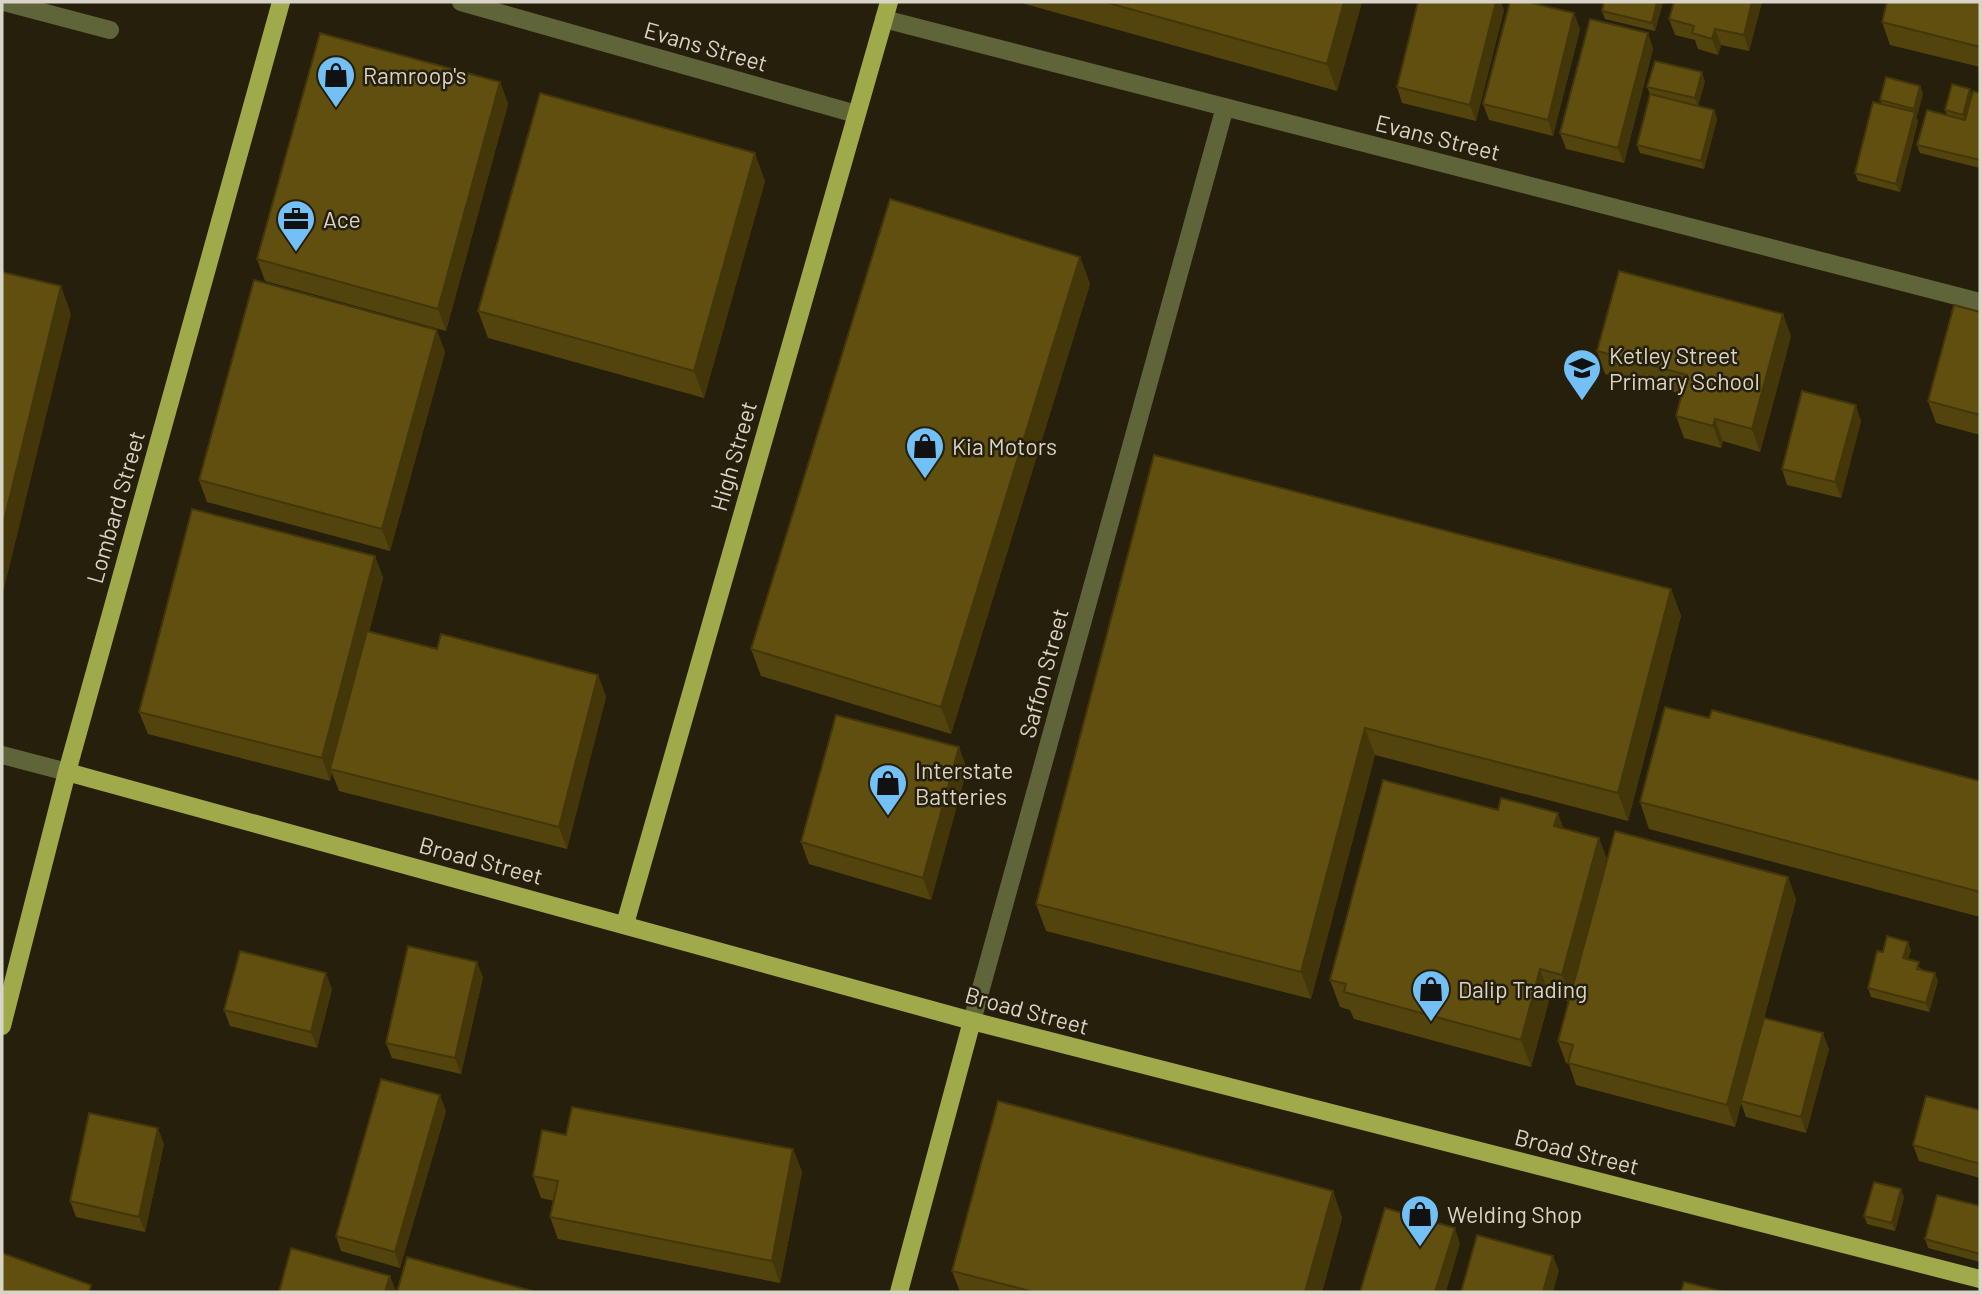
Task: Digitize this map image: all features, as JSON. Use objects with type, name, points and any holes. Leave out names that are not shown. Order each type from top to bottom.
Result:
[{"type":"main road","name":"Lombard Street","points":[[2,1026],[67,772],[281,2]]},
{"type":"main road","name":"High Street","points":[[625,924],[887,10]]},
{"type":"main road","name":"Broad Street","points":[[67,772],[972,1021],[1980,1279]]},
{"type":"main road","name":"Saffon Street","points":[[899,1292],[972,1021]]},
{"type":"street","points":[[4,2],[110,30]]},
{"type":"street","name":"Evans Street","points":[[461,2],[856,114]]},
{"type":"street","name":"Evans Street","points":[[887,10],[1224,107],[1980,302]]},
{"type":"street","name":"Saffon Street","points":[[972,1021],[1224,107]]},
{"type":"street","points":[[2,755],[67,772]]},
{"type":"building","points":[[1105,2],[1344,2],[1327,64]]},
{"type":"building","points":[[1418,2],[1496,2],[1470,105],[1397,87]]},
{"type":"building","points":[[1510,2],[1528,2],[1574,13],[1548,120],[1483,104]]},
{"type":"building","points":[[1604,2],[1657,2],[1652,23],[1602,11]]},
{"type":"building","points":[[1674,2],[1752,2],[1744,35],[1715,29],[1712,39],[1692,33],[1694,26],[1669,19]]},
{"type":"building","points":[[1887,2],[1980,2],[1980,47],[1882,22]]},
{"type":"building","points":[[1590,19],[1648,33],[1618,148],[1560,133]]},
{"type":"building","points":[[320,33],[500,82],[438,309],[257,259]]},
{"type":"building","points":[[1655,61],[1702,72],[1695,98],[1647,87]]},
{"type":"building","points":[[1886,77],[1920,86],[1914,109],[1880,100]]},
{"type":"building","points":[[1952,84],[1970,89],[1963,115],[1945,110]]},
{"type":"building","points":[[1973,91],[1980,93],[1980,160],[1917,145],[1927,110],[1965,120]]},
{"type":"building","points":[[540,93],[755,153],[694,371],[478,311]]},
{"type":"building","points":[[1650,94],[1714,110],[1701,161],[1637,145]]},
{"type":"building","points":[[1873,102],[1915,112],[1896,184],[1855,173]]},
{"type":"building","name":"Kia Motors","points":[[890,199],[1080,257],[941,707],[751,649]]},
{"type":"building","points":[[1619,271],[1783,314],[1752,429],[1715,419],[1713,426],[1676,416],[1687,375],[1597,351]]},
{"type":"building","points":[[2,272],[61,286],[2,529]]},
{"type":"building","points":[[254,280],[437,330],[382,529],[199,480]]},
{"type":"building","points":[[1954,305],[1980,312],[1980,415],[1928,401]]},
{"type":"building","points":[[1802,391],[1856,405],[1835,482],[1782,469]]},
{"type":"building","points":[[1154,455],[1671,589],[1618,793],[1365,728],[1301,972],[1036,904]]},
{"type":"building","points":[[192,509],[375,556],[322,758],[139,712]]},
{"type":"building","points":[[367,631],[437,649],[441,634],[598,675],[559,827],[330,769]]},
{"type":"building","points":[[1665,707],[1709,718],[1712,710],[1980,781],[1980,892],[1640,802]]},
{"type":"building","name":"Interstate Batteries","points":[[836,715],[959,747],[923,878],[801,842]]},
{"type":"building","points":[[1383,780],[1498,810],[1501,798],[1558,813],[1554,826],[1599,838],[1562,975],[1540,969],[1521,1040],[1344,992],[1346,984],[1330,980]]},
{"type":"building","points":[[1615,831],[1788,877],[1727,1105],[1568,1063],[1573,1045],[1558,1041]]},
{"type":"building","points":[[1887,936],[1908,942],[1903,958],[1919,962],[1917,969],[1935,973],[1926,1003],[1868,988],[1877,951],[1883,952]]},
{"type":"building","points":[[408,946],[477,962],[455,1058],[386,1043]]},
{"type":"building","points":[[240,951],[326,973],[311,1032],[224,1010]]},
{"type":"building","points":[[1764,1018],[1823,1033],[1801,1117],[1741,1101]]},
{"type":"building","points":[[381,1079],[440,1095],[395,1252],[336,1236]]},
{"type":"building","points":[[1926,1096],[1980,1110],[1980,1164],[1913,1145]]},
{"type":"building","points":[[998,1101],[1333,1191],[1305,1292],[1034,1292],[952,1271]]},
{"type":"building","points":[[572,1107],[793,1149],[772,1261],[550,1217],[558,1181],[533,1176],[542,1130],[566,1135]]},
{"type":"building","points":[[89,1113],[158,1128],[139,1217],[70,1201]]},
{"type":"building","points":[[1874,1182],[1901,1189],[1892,1223],[1864,1216]]},
{"type":"building","points":[[1937,1195],[1980,1206],[1980,1254],[1925,1239]]},
{"type":"building","points":[[1385,1208],[1455,1228],[1435,1292],[1360,1292]]},
{"type":"building","points":[[1477,1235],[1553,1256],[1543,1292],[1461,1292]]},
{"type":"building","points":[[291,1248],[390,1276],[385,1292],[279,1292]]},
{"type":"building","points":[[2,1253],[91,1285],[89,1292],[2,1292]]},
{"type":"building","points":[[407,1257],[536,1292],[397,1292]]},
{"type":"building","points":[[1684,1282],[1724,1292],[1681,1292]]},
{"type":"place","name":"Ramroop's","points":[[336,109]]},
{"type":"place","name":"Ace","points":[[296,253]]},
{"type":"place","name":"Ketley Street Primary School","points":[[1582,402]]},
{"type":"place","name":"Kia Motors","points":[[925,480]]},
{"type":"place","name":"Interstate Batteries","points":[[888,817]]},
{"type":"place","name":"Dalip Trading","points":[[1431,1023]]},
{"type":"place","name":"Welding Shop","points":[[1420,1248]]}]
